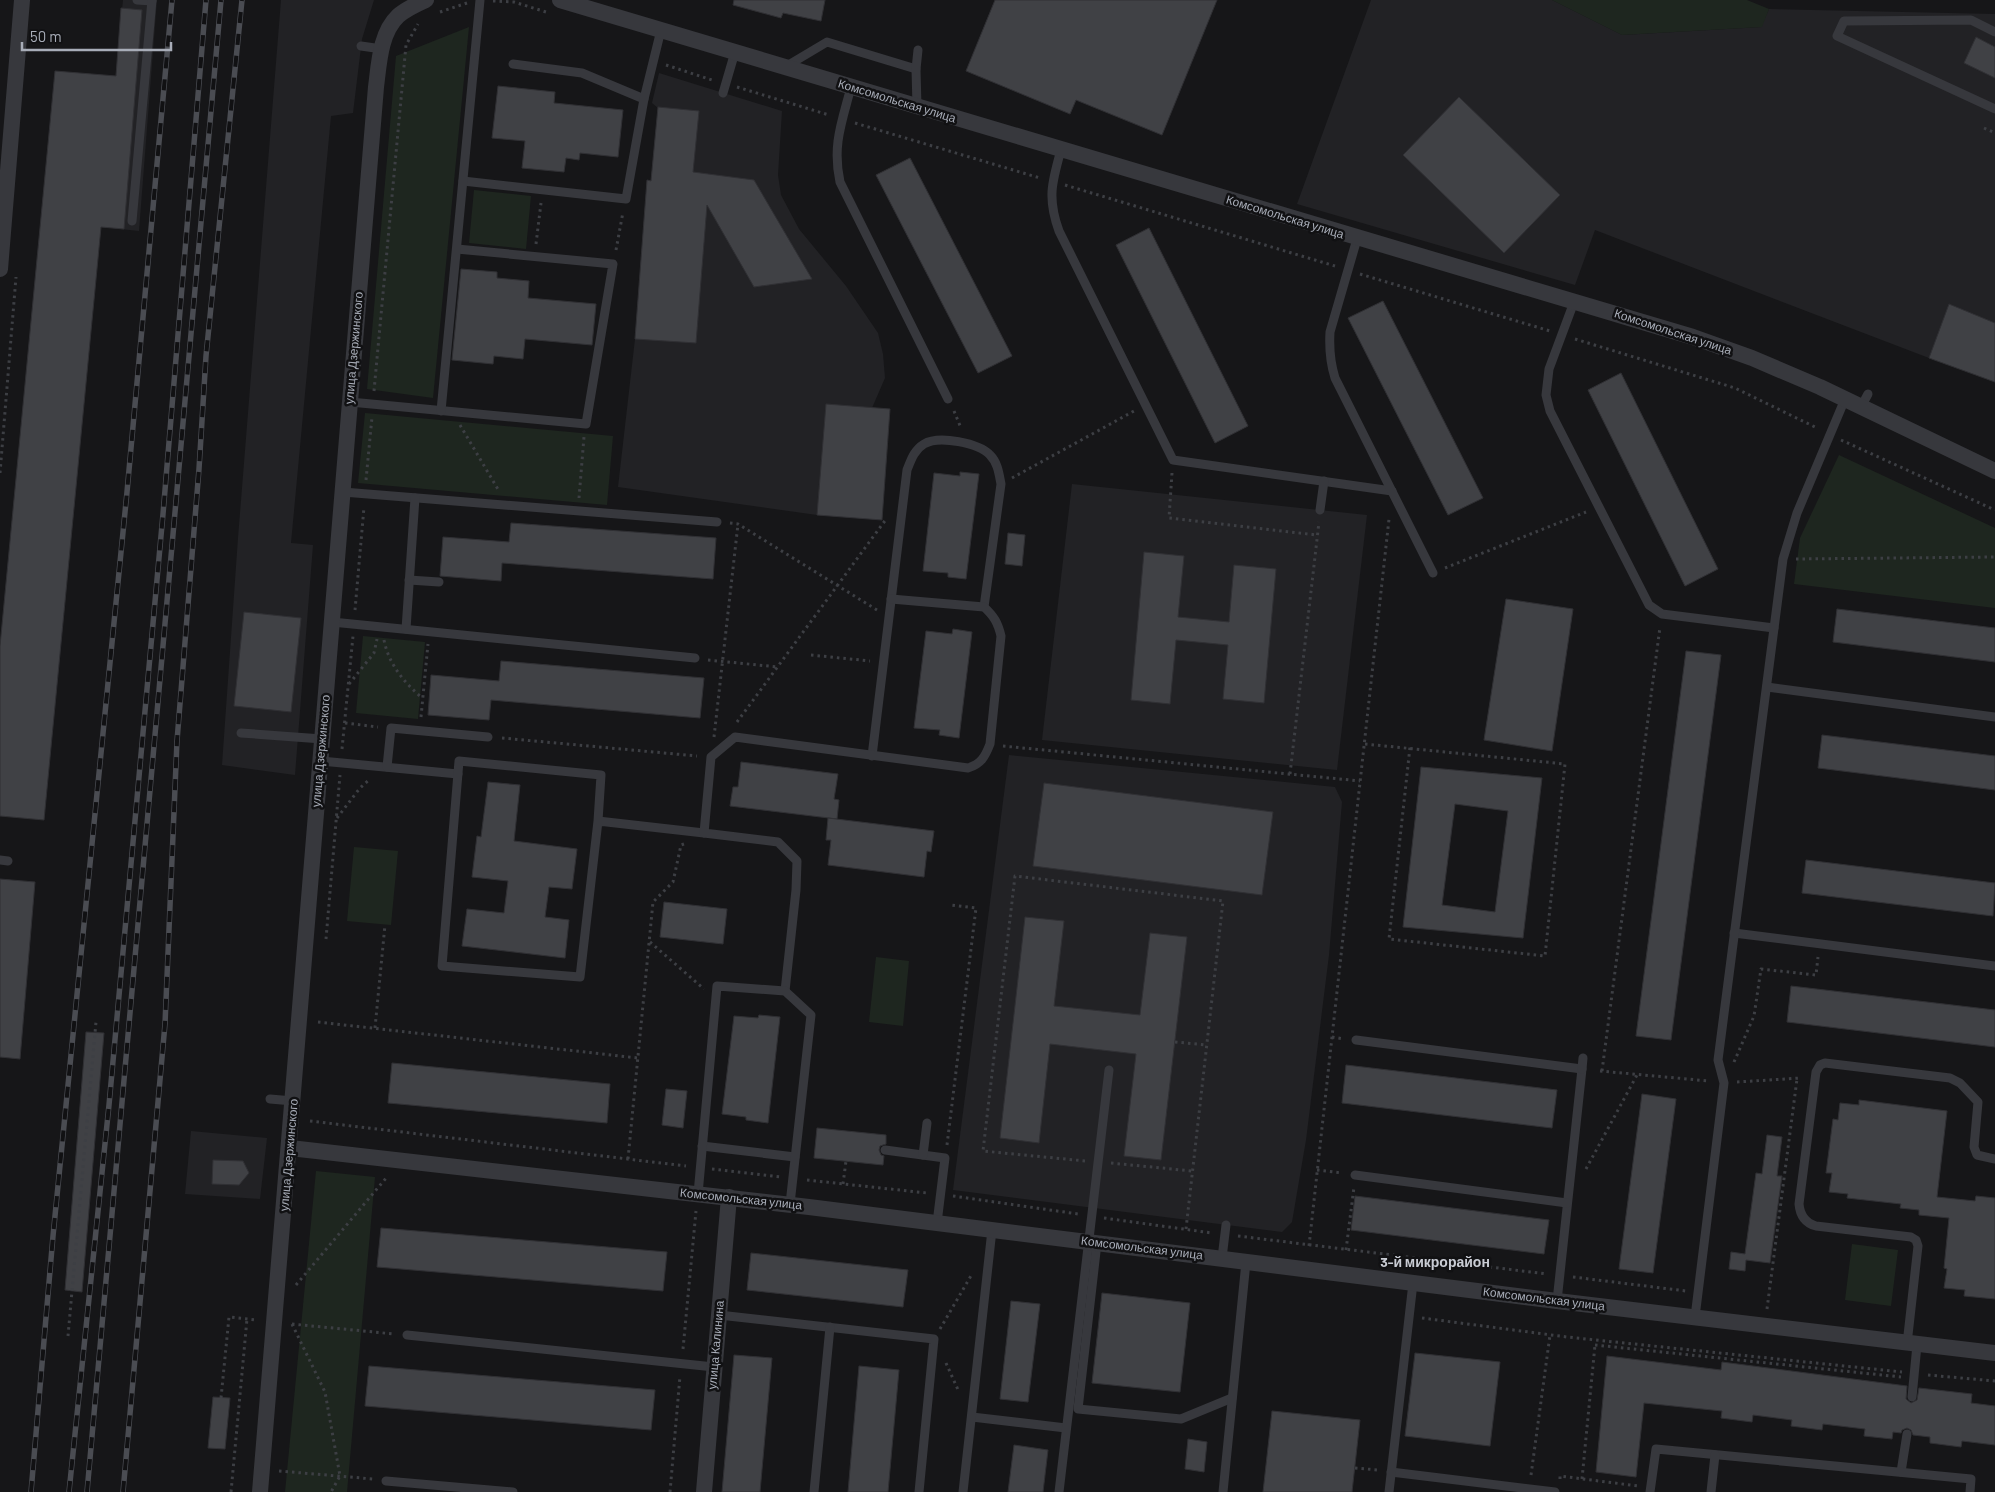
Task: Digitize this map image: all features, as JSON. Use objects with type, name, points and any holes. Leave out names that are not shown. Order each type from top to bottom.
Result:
[{"type":"street","points":[[0,269],[6,127],[22,0]]},
{"type":"street","name":"улица Дзержинского","points":[[260,1492],[290,1148],[376,87],[382,49],[391,25],[399,15],[431,7]]},
{"type":"street","name":"Комсомольская улица","points":[[556,7],[661,30],[1357,239],[1684,334],[1752,358],[1846,399],[1864,400],[1995,471]]},
{"type":"street","name":"Комсомольская улица","points":[[290,1148],[790,1204],[937,1223],[991,1235],[1092,1242],[1695,1318],[1995,1353]]},
{"type":"street","name":"улица Калинина","points":[[704,1492],[729,1198]]},
{"type":"lane","points":[[132,221],[152,1],[137,0]]},
{"type":"lane","points":[[441,411],[480,0]]},
{"type":"lane","points":[[1995,32],[1971,20],[1844,20],[1837,36],[1995,109]]},
{"type":"lane","points":[[463,181],[626,199],[644,99],[661,30]]},
{"type":"lane","points":[[784,67],[826,42],[916,69]]},
{"type":"lane","points":[[361,46],[382,49]]},
{"type":"lane","points":[[916,107],[918,50]]},
{"type":"lane","points":[[724,88],[735,52]]},
{"type":"lane","points":[[513,64],[582,73],[644,99]]},
{"type":"lane","points":[[851,87],[837,139],[836,162],[840,182],[948,399]]},
{"type":"lane","points":[[1061,150],[1053,182],[1052,212],[1059,231],[1173,460],[1392,491]]},
{"type":"lane","points":[[1357,239],[1330,332],[1330,362],[1336,378],[1433,573]]},
{"type":"lane","points":[[350,402],[586,424],[613,264],[457,249]]},
{"type":"lane","points":[[1574,302],[1549,369],[1546,395],[1550,410],[1649,605],[1662,614],[1774,628]]},
{"type":"lane","points":[[1695,1318],[1724,1083],[1718,1060],[1783,560],[1797,513],[1846,399]]},
{"type":"lane","points":[[872,756],[907,470],[913,454],[924,444],[937,440],[968,443],[978,446],[990,455],[998,468],[1001,484],[984,607]]},
{"type":"lane","points":[[1320,510],[1324,481]]},
{"type":"lane","points":[[343,492],[717,522]]},
{"type":"lane","points":[[406,629],[415,498]]},
{"type":"lane","points":[[409,580],[439,582]]},
{"type":"lane","points":[[704,833],[711,757],[735,737],[968,768],[979,764],[990,744],[1001,636],[999,625],[993,615],[984,607],[891,599]]},
{"type":"lane","points":[[332,622],[695,658]]},
{"type":"lane","points":[[1766,687],[1995,716]]},
{"type":"lane","points":[[387,768],[391,728],[488,737]]},
{"type":"lane","points":[[241,733],[322,739]]},
{"type":"lane","points":[[321,761],[458,774]]},
{"type":"lane","points":[[459,761],[601,775],[598,821],[580,977],[442,966],[459,761]]},
{"type":"lane","points":[[598,821],[778,842],[797,861],[796,890],[785,991]]},
{"type":"lane","points":[[1734,934],[1995,966]]},
{"type":"lane","points":[[698,1194],[717,986],[785,991],[811,1015],[790,1204]]},
{"type":"lane","points":[[1356,1040],[1582,1069]]},
{"type":"lane","points":[[1557,1301],[1583,1058]]},
{"type":"lane","points":[[1912,1397],[1912,1344],[1918,1246],[1916,1240],[1911,1237],[1816,1226],[1807,1221],[1800,1212],[1799,1204],[1816,1072],[1820,1065],[1826,1064],[1955,1080],[1978,1102],[1974,1147],[1977,1155],[1995,1159]]},
{"type":"lane","points":[[1109,1070],[1091,1216],[1092,1242],[1078,1409],[1182,1419],[1232,1398]]},
{"type":"lane","points":[[270,1099],[293,1101]]},
{"type":"lane","points":[[923,1155],[927,1123]]},
{"type":"lane","points":[[702,1146],[795,1157]]},
{"type":"lane","points":[[885,1150],[945,1158],[937,1223]]},
{"type":"lane","points":[[1355,1175],[1567,1203]]},
{"type":"lane","points":[[1222,1258],[1226,1225]]},
{"type":"lane","points":[[963,1492],[991,1235]]},
{"type":"lane","points":[[1059,1492],[1092,1242]]},
{"type":"lane","points":[[1223,1492],[1246,1262]]},
{"type":"lane","points":[[1389,1492],[1413,1283]]},
{"type":"lane","points":[[719,1315],[934,1339],[919,1492]]},
{"type":"lane","points":[[814,1492],[830,1327]]},
{"type":"lane","points":[[407,1335],[714,1367]]},
{"type":"lane","points":[[972,1417],[1066,1428]]},
{"type":"lane","points":[[1902,1472],[1907,1434]]},
{"type":"lane","points":[[1650,1492],[1656,1449],[1971,1479],[1970,1492]]},
{"type":"lane","points":[[1711,1492],[1716,1455]]},
{"type":"lane","points":[[1391,1472],[1529,1488],[1557,1488]]},
{"type":"lane","points":[[386,1481],[513,1492]]},
{"type":"path","points":[[431,7],[459,5],[480,0],[556,7]]},
{"type":"path","points":[[325,945],[406,45],[421,19]]},
{"type":"path","points":[[653,62],[724,88],[842,119],[1735,388],[1830,435],[1995,510]]},
{"type":"path","points":[[1984,128],[1995,133]]},
{"type":"path","points":[[534,256],[542,190]]},
{"type":"path","points":[[613,264],[626,199]]},
{"type":"path","points":[[0,473],[17,274]]},
{"type":"path","points":[[948,399],[968,443]]},
{"type":"path","points":[[1001,484],[1145,404]]},
{"type":"path","points":[[453,413],[507,504]]},
{"type":"path","points":[[577,510],[586,424]]},
{"type":"path","points":[[1173,460],[1169,518],[1318,535]]},
{"type":"path","points":[[1309,1246],[1392,491]]},
{"type":"path","points":[[733,727],[904,494]]},
{"type":"path","points":[[1433,573],[1599,506]]},
{"type":"path","points":[[1290,774],[1320,510]]},
{"type":"path","points":[[488,737],[711,757],[738,524],[889,617]]},
{"type":"path","points":[[1783,560],[1995,557]]},
{"type":"path","points":[[1602,1071],[1662,614]]},
{"type":"path","points":[[348,684],[374,653],[381,627]]},
{"type":"path","points":[[381,627],[386,655],[403,681],[422,699]]},
{"type":"path","points":[[419,730],[430,631]]},
{"type":"path","points":[[811,655],[883,662]]},
{"type":"path","points":[[695,658],[778,667]]},
{"type":"path","points":[[345,723],[391,728]]},
{"type":"path","points":[[1364,744],[1410,747],[1566,764],[1544,956],[1389,940],[1410,747]]},
{"type":"path","points":[[1018,747],[1360,781]]},
{"type":"path","points":[[336,820],[360,788],[372,776]]},
{"type":"path","points":[[628,1159],[653,902],[673,882],[682,845],[704,833]]},
{"type":"path","points":[[1186,1229],[1223,901],[1015,876],[983,1151],[1192,1171]]},
{"type":"path","points":[[945,1158],[976,908],[951,904]]},
{"type":"path","points":[[375,1028],[384,925]]},
{"type":"path","points":[[650,942],[716,1000]]},
{"type":"path","points":[[1724,1083],[1754,1016],[1761,969],[1816,975],[1820,944]]},
{"type":"path","points":[[318,1032],[319,1012]]},
{"type":"path","points":[[68,1336],[96,1022]]},
{"type":"path","points":[[318,1022],[638,1058]]},
{"type":"path","points":[[1175,1042],[1206,1045]]},
{"type":"path","points":[[1582,1069],[1724,1083],[1803,1078]]},
{"type":"path","points":[[1581,1177],[1637,1075]]},
{"type":"path","points":[[1767,1309],[1797,1079]]},
{"type":"path","points":[[310,1112],[310,1121],[940,1195],[1309,1246],[1698,1292]]},
{"type":"path","points":[[843,1184],[846,1161]]},
{"type":"path","points":[[295,1285],[392,1170]]},
{"type":"path","points":[[1317,1170],[1355,1175],[1346,1250]]},
{"type":"path","points":[[972,1417],[934,1339],[991,1235]]},
{"type":"path","points":[[221,1398],[229,1317],[247,1319],[231,1492]]},
{"type":"path","points":[[1409,1317],[1911,1376]]},
{"type":"path","points":[[331,1492],[340,1476],[325,1392],[292,1324],[407,1335]]},
{"type":"path","points":[[1529,1488],[1550,1334]]},
{"type":"path","points":[[1557,1488],[1560,1476],[1582,1479],[1596,1340]]},
{"type":"path","points":[[1595,1345],[1911,1376],[1995,1381]]},
{"type":"path","points":[[1355,1468],[1391,1472]]},
{"type":"path","points":[[262,1469],[386,1481]]},
{"type":"shaded area","points":[[123,0],[157,0],[139,231],[101,227]]},
{"type":"shaded area","points":[[281,0],[374,0],[362,39],[353,113],[331,116],[291,543],[313,545],[295,775],[222,765],[238,538]]},
{"type":"shaded area","points":[[1371,0],[1552,0],[1622,35],[1761,27],[1769,9],[1995,14],[1995,323],[1949,304],[1929,358],[1595,230],[1575,285],[1297,204]]},
{"type":"shaded area","points":[[1552,0],[1747,0],[1769,9],[1762,27],[1622,35]]},
{"type":"shaded area","points":[[469,27],[433,398],[367,389],[396,56]]},
{"type":"shaded area","points":[[659,73],[782,111],[778,175],[781,195],[799,229],[846,286],[878,333],[883,354],[885,378],[872,408],[890,409],[882,520],[817,515],[618,487],[635,339],[647,180],[651,180],[658,108],[652,103]]},
{"type":"shaded area","points":[[474,190],[531,196],[526,249],[469,243]]},
{"type":"shaded area","points":[[365,413],[613,436],[607,505],[358,483]]},
{"type":"shaded area","points":[[1839,455],[1995,528],[1995,608],[1794,584],[1800,538]]},
{"type":"shaded area","points":[[1072,484],[1367,515],[1337,770],[1042,740]]},
{"type":"shaded area","points":[[363,636],[425,642],[418,719],[356,713]]},
{"type":"shaded area","points":[[1009,755],[1335,787],[1342,802],[1329,955],[1306,1140],[1292,1222],[1282,1232],[953,1190]]},
{"type":"shaded area","points":[[354,847],[398,851],[391,925],[347,921]]},
{"type":"shaded area","points":[[876,957],[909,961],[903,1026],[869,1022]]},
{"type":"shaded area","points":[[191,1131],[267,1138],[260,1199],[185,1194]]},
{"type":"shaded area","points":[[316,1171],[375,1177],[347,1492],[285,1492]]},
{"type":"shaded area","points":[[1852,1244],[1898,1250],[1891,1306],[1845,1300]]},
{"type":"building","points":[[734,0],[825,0],[821,21],[783,13],[781,18],[733,5]]},
{"type":"building","points":[[995,0],[1217,0],[1162,135],[1076,100],[1070,114],[966,71]]},
{"type":"building","points":[[121,8],[142,10],[124,229],[101,227],[44,820],[0,816],[0,646],[55,71],[116,76]]},
{"type":"building","points":[[1976,37],[1995,47],[1995,78],[1964,63]]},
{"type":"building","points":[[498,86],[555,92],[554,103],[623,110],[618,157],[580,153],[579,160],[566,158],[564,172],[522,168],[525,141],[492,138]]},
{"type":"building","points":[[1459,97],[1560,195],[1504,253],[1403,155]]},
{"type":"building","points":[[658,107],[699,111],[693,172],[754,180],[812,279],[754,287],[707,205],[696,343],[635,339],[647,180],[651,181]]},
{"type":"building","points":[[910,158],[1012,356],[978,373],[876,175]]},
{"type":"building","points":[[1149,228],[1248,426],[1215,443],[1116,245]]},
{"type":"building","points":[[461,269],[497,272],[497,278],[529,281],[528,298],[596,304],[592,345],[525,339],[523,359],[494,356],[493,364],[452,360]]},
{"type":"building","points":[[1383,301],[1483,498],[1448,515],[1348,318]]},
{"type":"building","points":[[1949,304],[1995,323],[1995,382],[1929,358]]},
{"type":"building","points":[[1621,373],[1718,569],[1685,586],[1588,390]]},
{"type":"building","points":[[826,404],[890,409],[882,520],[817,515]]},
{"type":"building","points":[[960,472],[979,474],[966,579],[948,577],[948,573],[923,571],[934,473],[960,476]]},
{"type":"building","points":[[511,523],[716,538],[713,579],[502,563],[501,581],[440,576],[443,537],[509,542]]},
{"type":"building","points":[[1008,533],[1025,535],[1022,566],[1005,564]]},
{"type":"building","points":[[1144,552],[1184,556],[1178,617],[1229,622],[1234,565],[1276,569],[1264,703],[1223,699],[1228,645],[1176,640],[1170,704],[1131,700]]},
{"type":"building","points":[[1506,599],[1573,609],[1552,751],[1484,740]]},
{"type":"building","points":[[1837,609],[1995,628],[1995,662],[1833,642]]},
{"type":"building","points":[[244,612],[301,618],[291,712],[234,706]]},
{"type":"building","points":[[953,629],[972,632],[959,738],[939,735],[940,730],[914,728],[926,631],[952,634]]},
{"type":"building","points":[[1686,651],[1721,655],[1671,1040],[1636,1036]]},
{"type":"building","points":[[501,661],[704,678],[700,718],[491,700],[489,720],[428,715],[431,675],[499,681]]},
{"type":"building","points":[[1822,735],[1995,756],[1995,790],[1818,768]]},
{"type":"building","points":[[741,762],[838,774],[834,799],[839,800],[837,819],[730,806],[733,787],[738,787]]},
{"type":"building","points":[[1421,767],[1542,778],[1523,938],[1403,927]],"holes":[[[1455,804],[1508,811],[1495,912],[1442,905]]]},
{"type":"building","points":[[488,782],[520,785],[514,841],[577,849],[572,889],[549,887],[545,917],[569,920],[565,958],[462,946],[467,909],[504,913],[508,881],[472,877],[477,836],[481,837]]},
{"type":"building","points":[[1044,783],[1273,812],[1262,895],[1033,866]]},
{"type":"building","points":[[828,818],[934,831],[931,852],[927,851],[924,877],[828,865],[831,840],[826,840]]},
{"type":"building","points":[[1806,860],[1995,883],[1993,916],[1802,893]]},
{"type":"building","points":[[0,879],[35,882],[20,1059],[0,1057]]},
{"type":"building","points":[[664,902],[727,909],[723,944],[660,937]]},
{"type":"building","points":[[1025,917],[1064,921],[1054,1006],[1140,1015],[1150,933],[1187,937],[1161,1160],[1124,1156],[1136,1054],[1050,1044],[1039,1143],[1000,1138]]},
{"type":"building","points":[[1791,986],[1995,1010],[1995,1047],[1787,1022]]},
{"type":"building","points":[[759,1015],[780,1017],[768,1123],[746,1120],[746,1117],[722,1114],[734,1016],[758,1018]]},
{"type":"building","points":[[86,1032],[104,1033],[82,1292],[65,1290]]},
{"type":"building","points":[[392,1063],[610,1084],[607,1123],[388,1103]]},
{"type":"building","points":[[1346,1065],[1557,1090],[1552,1128],[1342,1103]]},
{"type":"building","points":[[666,1089],[687,1091],[683,1128],[662,1125]]},
{"type":"building","points":[[1642,1094],[1676,1099],[1653,1273],[1619,1269]]},
{"type":"building","points":[[1859,1100],[1947,1111],[1937,1197],[1975,1201],[1976,1196],[1995,1198],[1995,1299],[1964,1296],[1965,1290],[1944,1288],[1947,1269],[1944,1268],[1949,1218],[1919,1215],[1919,1210],[1900,1208],[1901,1204],[1847,1198],[1848,1194],[1829,1192],[1832,1173],[1826,1173],[1833,1119],[1838,1120],[1840,1103],[1859,1105]]},
{"type":"building","points":[[817,1128],[886,1135],[886,1144],[880,1146],[879,1150],[881,1155],[884,1156],[883,1165],[814,1158]]},
{"type":"building","points":[[1767,1135],[1782,1137],[1777,1176],[1782,1176],[1770,1263],[1746,1260],[1745,1271],[1729,1269],[1731,1252],[1745,1254],[1756,1173],[1762,1174]]},
{"type":"building","points":[[213,1160],[243,1161],[249,1173],[239,1185],[212,1184]]},
{"type":"building","points":[[1355,1196],[1549,1220],[1544,1254],[1351,1230]]},
{"type":"building","points":[[381,1228],[667,1252],[663,1291],[377,1267]]},
{"type":"building","points":[[751,1253],[908,1270],[903,1307],[747,1290]]},
{"type":"building","points":[[1102,1293],[1190,1303],[1180,1392],[1092,1383]]},
{"type":"building","points":[[1011,1301],[1040,1304],[1028,1402],[1000,1399]]},
{"type":"building","points":[[1415,1353],[1500,1362],[1490,1446],[1405,1436]]},
{"type":"building","points":[[734,1355],[772,1358],[760,1492],[722,1492]]},
{"type":"building","points":[[1607,1356],[1721,1370],[1722,1362],[1907,1386],[1906,1399],[1911,1403],[1917,1400],[1919,1388],[1972,1394],[1971,1403],[1995,1406],[1995,1445],[1962,1441],[1961,1447],[1930,1443],[1930,1437],[1913,1435],[1911,1430],[1907,1428],[1902,1430],[1901,1433],[1893,1432],[1892,1439],[1864,1436],[1865,1429],[1823,1424],[1822,1430],[1791,1426],[1792,1420],[1753,1415],[1752,1422],[1721,1418],[1722,1411],[1644,1403],[1636,1477],[1596,1472]]},
{"type":"building","points":[[369,1366],[655,1390],[651,1430],[365,1406]]},
{"type":"building","points":[[859,1366],[899,1370],[888,1492],[848,1492]]},
{"type":"building","points":[[213,1397],[230,1398],[225,1449],[208,1448]]},
{"type":"building","points":[[1272,1411],[1360,1420],[1352,1492],[1263,1492]]},
{"type":"building","points":[[1188,1439],[1207,1442],[1204,1472],[1185,1469]]},
{"type":"building","points":[[1014,1445],[1048,1450],[1043,1492],[1008,1492]]},
{"type":"railway","points":[[31,1492],[53,1236],[127,492],[172,0]]},
{"type":"railway","points":[[69,1492],[109,1105],[163,514],[206,0]]},
{"type":"railway","points":[[87,1492],[221,0]]},
{"type":"railway","points":[[123,1492],[165,1024],[177,741],[199,469],[206,356],[242,0]]},
{"type":"district","name":"3-й микрорайон","points":[[1435,1262]]}]
